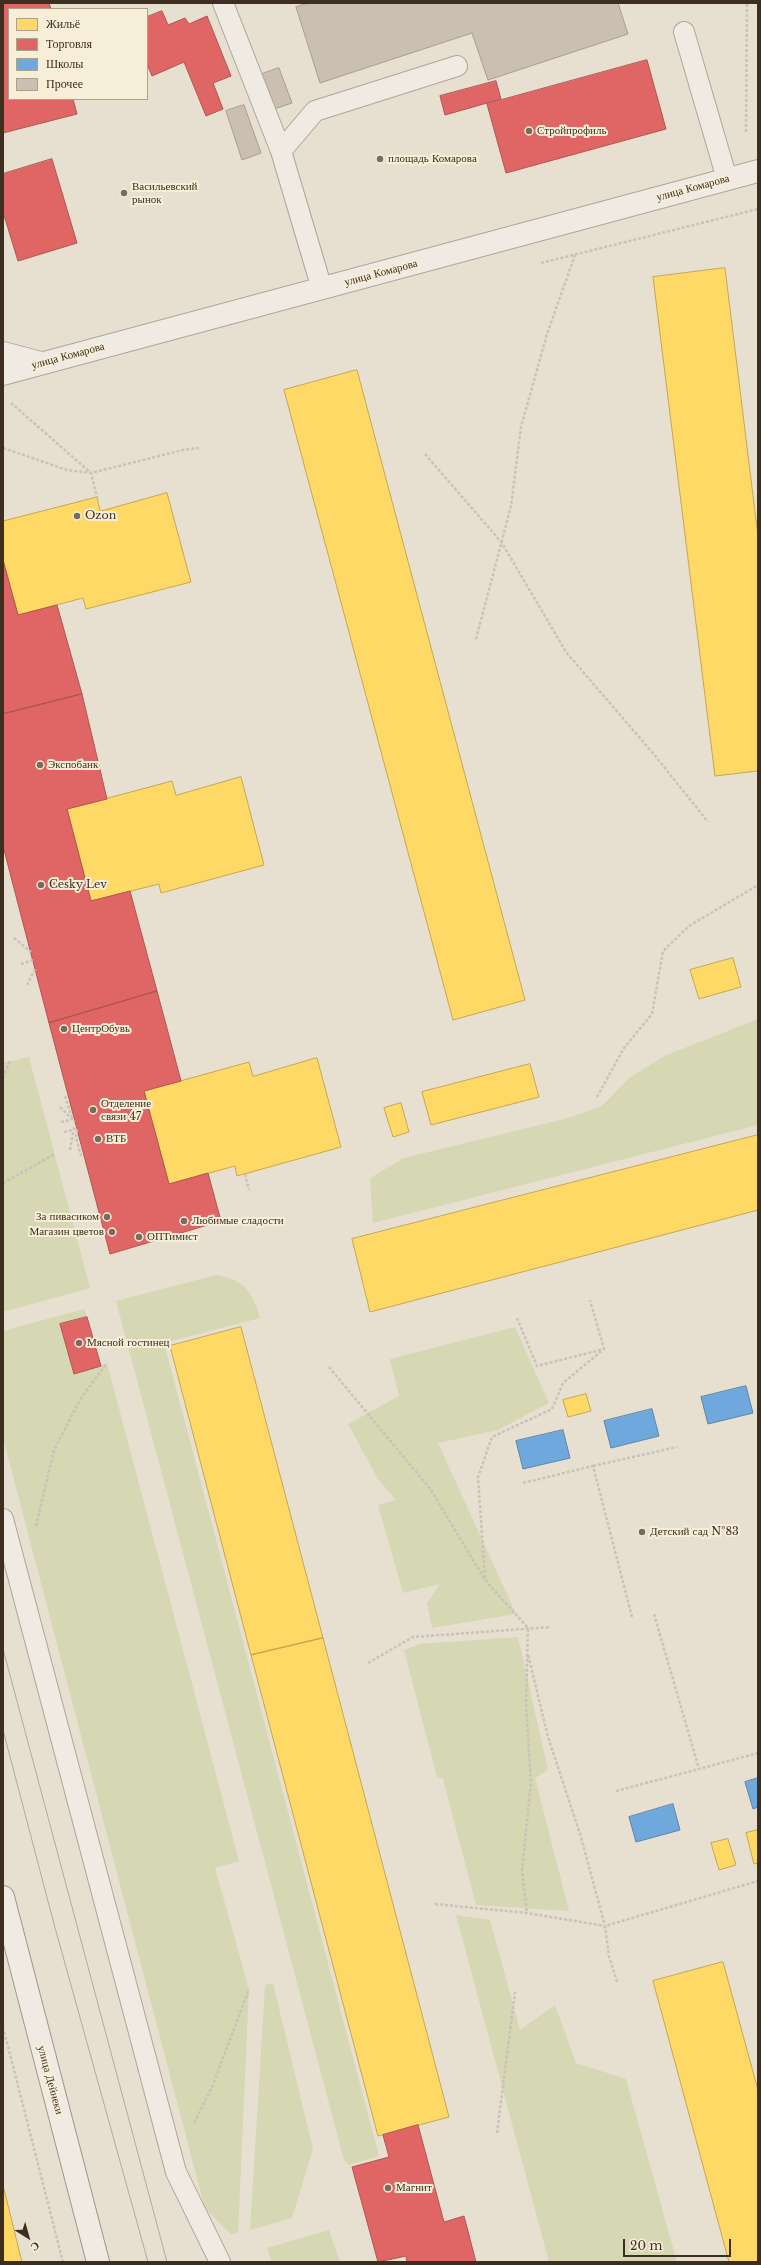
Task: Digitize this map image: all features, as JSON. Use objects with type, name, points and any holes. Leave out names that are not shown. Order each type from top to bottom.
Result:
[{"type":"street","name":"улица Комарова","points":[[3,374],[743,175]]},
{"type":"street","points":[[3,353],[42,363]]},
{"type":"street","name":"улица Дейнеки","points":[[3,1897],[98,2262]]},
{"type":"lane","points":[[223,3],[281,151],[322,289]]},
{"type":"lane","points":[[684,32],[743,175]]},
{"type":"lane","points":[[281,151],[315,111],[457,66]]},
{"type":"lane","points":[[3,1519],[176,2172],[220,2262]]},
{"type":"path","points":[[743,175],[747,3]]},
{"type":"path","points":[[476,639],[512,506],[521,427],[547,334],[575,254]]},
{"type":"path","points":[[11,403],[90,473],[96,497]]},
{"type":"path","points":[[3,448],[67,470],[90,473],[199,448]]},
{"type":"path","points":[[426,454],[502,543],[566,652],[657,758],[708,822]]},
{"type":"path","points":[[597,1097],[624,1048],[652,1014],[663,952],[689,926],[758,885]]},
{"type":"path","points":[[14,938],[31,952]]},
{"type":"path","points":[[20,964],[33,960]]},
{"type":"path","points":[[27,985],[35,969]]},
{"type":"path","points":[[3,1078],[10,1061]]},
{"type":"path","points":[[65,1096],[74,1120]]},
{"type":"path","points":[[60,1107],[74,1120]]},
{"type":"path","points":[[61,1122],[74,1120]]},
{"type":"path","points":[[74,1129],[77,1128],[76,1137],[81,1156]]},
{"type":"path","points":[[64,1132],[74,1129]]},
{"type":"path","points":[[70,1150],[74,1129]]},
{"type":"path","points":[[3,1183],[55,1154]]},
{"type":"path","points":[[246,1174],[249,1190]]},
{"type":"path","points":[[590,1300],[604,1349]]},
{"type":"path","points":[[517,1318],[537,1366],[604,1349]]},
{"type":"path","points":[[485,1580],[478,1477],[492,1437],[552,1409],[563,1383],[604,1349]]},
{"type":"path","points":[[34,1532],[54,1450],[82,1398],[107,1363]]},
{"type":"path","points":[[329,1367],[431,1490],[485,1580],[528,1628],[526,1706],[531,1783],[522,1870],[527,1913]]},
{"type":"path","points":[[523,1483],[677,1447]]},
{"type":"path","points":[[593,1466],[632,1617]]},
{"type":"path","points":[[654,1614],[699,1768]]},
{"type":"path","points":[[368,1663],[413,1637],[551,1627]]},
{"type":"path","points":[[528,1651],[548,1737],[581,1837],[605,1926],[609,1956],[617,1982]]},
{"type":"path","points":[[616,1791],[699,1768],[758,1754]]},
{"type":"path","points":[[435,1904],[527,1913],[605,1926],[758,1880]]},
{"type":"path","points":[[192,2127],[213,2085],[249,1989]]},
{"type":"path","points":[[497,2133],[514,1992]]},
{"type":"path","points":[[3,2027],[63,2262]]},
{"type":"green space","points":[[758,1019],[758,1125],[373,1223],[370,1178],[404,1158],[568,1118],[602,1106],[629,1078],[664,1056]]},
{"type":"green space","points":[[29,1057],[90,1288],[3,1312],[3,1063]]},
{"type":"green space","points":[[216,1275],[234,1280],[246,1288],[254,1301],[260,1318],[164,1343],[379,2156],[349,2165],[344,2160],[116,1301]]},
{"type":"green space","points":[[84,1309],[87,1317],[60,1325],[74,1374],[107,1363],[239,1861],[215,1868],[249,1989],[238,2233],[232,2235],[205,2209],[3,1438],[3,1331]]},
{"type":"green space","points":[[515,1327],[549,1403],[498,1430],[438,1443],[516,1614],[432,1628],[427,1603],[440,1584],[403,1593],[378,1505],[396,1500],[378,1479],[348,1424],[399,1396],[390,1359]]},
{"type":"green space","points":[[518,1637],[548,1770],[535,1778],[569,1911],[476,1905],[443,1779],[437,1777],[404,1650],[420,1644]]},
{"type":"green space","points":[[456,1915],[490,1920],[520,2030],[555,2005],[576,2063],[626,2079],[677,2262],[549,2262]]},
{"type":"green space","points":[[273,1983],[313,2149],[292,2218],[250,2230],[265,1985]]},
{"type":"green space","points":[[329,2230],[340,2262],[272,2262],[267,2248]]},
{"type":"building: Жильё","points":[[725,268],[758,536],[758,771],[715,776],[653,277]]},
{"type":"building: Жильё","points":[[357,370],[525,1000],[453,1020],[284,390]]},
{"type":"building: Жильё","points":[[167,493],[191,582],[86,609],[83,598],[18,615],[3,560],[3,521],[97,497],[100,511]]},
{"type":"building: Жильё","points":[[241,777],[264,865],[161,893],[159,884],[91,901],[67,809],[172,781],[176,795]]},
{"type":"building: Жильё","points":[[733,958],[741,987],[699,999],[690,970]]},
{"type":"building: Жильё","points":[[317,1058],[341,1147],[237,1176],[235,1166],[169,1184],[144,1091],[249,1062],[253,1076]]},
{"type":"building: Жильё","points":[[530,1064],[539,1097],[431,1125],[422,1092]]},
{"type":"building: Жильё","points":[[401,1103],[409,1132],[393,1137],[384,1108]]},
{"type":"building: Жильё","points":[[758,1135],[758,1210],[370,1312],[352,1239]]},
{"type":"building: Жильё","points":[[241,1327],[323,1638],[251,1655],[170,1346]]},
{"type":"building: Жильё","points":[[586,1394],[591,1411],[568,1417],[563,1400]]},
{"type":"building: Жильё","points":[[323,1638],[449,2117],[378,2136],[251,1655]]},
{"type":"building: Жильё","points":[[758,1830],[758,1863],[754,1864],[746,1833]]},
{"type":"building: Жильё","points":[[728,1839],[736,1865],[719,1870],[711,1843]]},
{"type":"building: Жильё","points":[[723,1962],[758,2090],[758,2262],[729,2262],[653,1981]]},
{"type":"building: Жильё","points":[[3,2185],[22,2262],[3,2262]]},
{"type":"building: Торговля","points":[[3,3],[49,3],[51,8],[8,8],[8,100],[73,100],[77,114],[3,133]]},
{"type":"building: Торговля","points":[[162,11],[168,25],[185,18],[189,24],[207,16],[231,76],[213,83],[223,109],[206,116],[184,62],[152,76],[148,66],[148,17]]},
{"type":"building: Торговля","points":[[647,60],[666,129],[506,173],[487,104]]},
{"type":"building: Торговля","points":[[496,81],[501,99],[445,115],[440,96]]},
{"type":"building: Торговля","points":[[52,159],[77,243],[18,261],[3,212],[3,174]]},
{"type":"building: Торговля","points":[[3,560],[18,615],[57,605],[82,694],[3,714]]},
{"type":"building: Торговля","points":[[82,694],[107,799],[67,809],[91,901],[130,891],[157,991],[49,1023],[3,846],[3,714]]},
{"type":"building: Торговля","points":[[157,991],[181,1081],[144,1091],[169,1184],[208,1173],[221,1221],[110,1254],[49,1023]]},
{"type":"building: Торговля","points":[[87,1317],[101,1366],[74,1374],[60,1324]]},
{"type":"building: Торговля","points":[[418,2125],[444,2222],[464,2216],[476,2262],[407,2262],[406,2256],[378,2262],[352,2167],[389,2157],[383,2135]]},
{"type":"building: Школы","points":[[746,1386],[753,1413],[708,1424],[701,1397]]},
{"type":"building: Школы","points":[[652,1409],[659,1436],[611,1448],[604,1421]]},
{"type":"building: Школы","points":[[563,1430],[570,1458],[523,1469],[516,1441]]},
{"type":"building: Школы","points":[[758,1778],[758,1807],[753,1809],[745,1782]]},
{"type":"building: Школы","points":[[673,1804],[680,1830],[636,1842],[629,1817]]},
{"type":"building: Прочее","points":[[309,3],[618,3],[628,34],[488,80],[472,33],[320,83],[296,7]]},
{"type":"building: Прочее","points":[[279,68],[292,103],[274,109],[262,74]]},
{"type":"building: Прочее","points":[[244,105],[261,153],[242,160],[226,111]]},
{"type":"tram line","points":[[3,1649],[167,2262]]},
{"type":"tram line","points":[[3,1730],[54,1924],[148,2262]]},
{"type":"place","name":"Стройпрофиль","points":[[529,131]]},
{"type":"place","name":"площадь Комарова","points":[[380,159]]},
{"type":"place","name":"Васильевский рынок","points":[[124,193]]},
{"type":"place","name":"Ozon","points":[[77,516]]},
{"type":"place","name":"Экспобанк","points":[[40,765]]},
{"type":"place","name":"Cesky Lev","points":[[41,885]]},
{"type":"place","name":"ЦентрОбувь","points":[[64,1029]]},
{"type":"place","name":"Отделение связи 47","points":[[93,1110]]},
{"type":"place","name":"ВТБ","points":[[98,1139]]},
{"type":"place","name":"За пивасиком","points":[[107,1217]]},
{"type":"place","name":"Любимые сладости","points":[[184,1221]]},
{"type":"place","name":"Магазин цветов","points":[[112,1232]]},
{"type":"place","name":"ОПТимист","points":[[139,1237]]},
{"type":"place","name":"Мясной гостинец","points":[[79,1343]]},
{"type":"place","name":"Детский сад №83","points":[[642,1532]]},
{"type":"place","name":"Магнит","points":[[388,2188]]}]
